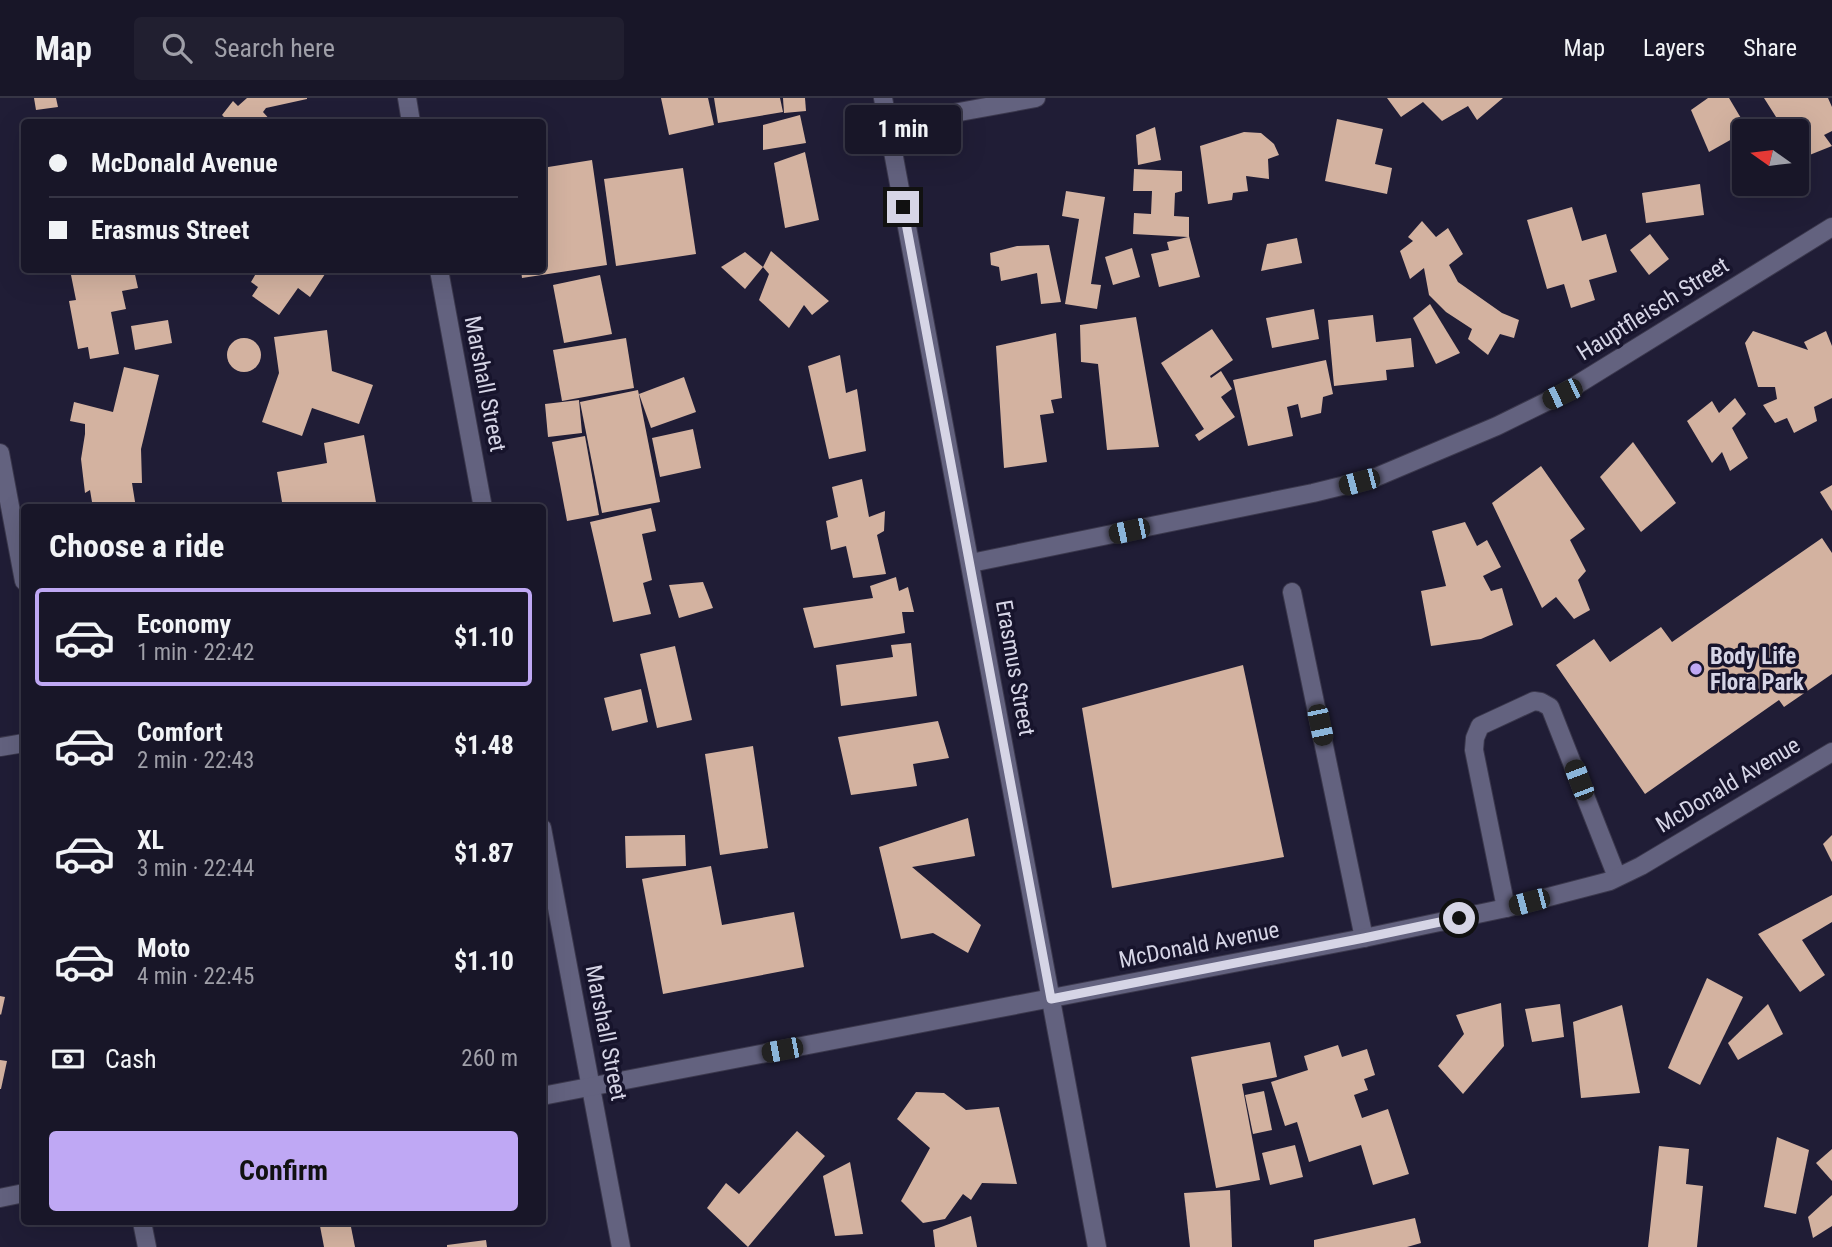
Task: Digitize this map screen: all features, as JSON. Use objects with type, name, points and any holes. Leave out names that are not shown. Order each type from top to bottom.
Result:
[{"type":"street","points":[[407,98],[410,119]]},
{"type":"street","name":"Erasmus Street","points":[[883,98],[1097,1247]]},
{"type":"street","points":[[888,125],[1036,98]]},
{"type":"street","name":"Hauptfleisch Street","points":[[971,563],[1374,478],[1497,426],[1562,394],[1832,227]]},
{"type":"street","name":"Marshall Street","points":[[440,273],[482,504]]},
{"type":"street","points":[[0,453],[21,565]]},
{"type":"street","points":[[1293,592],[1364,938]]},
{"type":"street","points":[[1506,908],[1474,750],[1475,738],[1480,726],[1534,701],[1550,707],[1617,877]]},
{"type":"street","points":[[0,747],[21,744]]},
{"type":"street","name":"McDonald Avenue","points":[[546,1095],[1364,938],[1506,908],[1610,881],[1664,853],[1832,752]]},
{"type":"street","name":"Marshall Street","points":[[546,849],[621,1247]]},
{"type":"street","points":[[0,1198],[21,1194]]},
{"type":"street","points":[[143,1225],[147,1247]]},
{"type":"building","points":[[34,98],[56,98],[58,107],[36,110]]},
{"type":"building","points":[[247,98],[307,98],[266,108],[263,112],[269,119],[226,119],[222,115],[233,101],[238,106]]},
{"type":"building","points":[[661,98],[708,98],[714,125],[669,135]]},
{"type":"building","points":[[714,98],[780,98],[783,112],[718,123]]},
{"type":"building","points":[[783,98],[805,98],[806,111],[784,113]]},
{"type":"building","points":[[1387,98],[1503,98],[1477,120],[1468,106],[1442,121],[1423,102],[1401,117]]},
{"type":"building","points":[[1708,98],[1729,98],[1741,119],[1732,119],[1732,139],[1709,152],[1691,110]]},
{"type":"building","points":[[1764,98],[1828,98],[1832,107],[1832,131],[1824,135],[1832,146],[1810,155],[1810,119],[1777,119]]},
{"type":"building","points":[[800,115],[806,143],[763,150],[763,125]]},
{"type":"building","points":[[1337,119],[1383,129],[1375,164],[1392,168],[1387,194],[1325,181]]},
{"type":"building","points":[[1155,127],[1161,160],[1138,165],[1136,135]]},
{"type":"building","points":[[1244,132],[1261,133],[1274,144],[1279,155],[1268,159],[1269,179],[1246,176],[1248,191],[1233,193],[1232,200],[1208,204],[1200,146]]},
{"type":"building","points":[[805,152],[819,220],[785,228],[774,163]]},
{"type":"building","points":[[592,160],[607,265],[522,278],[521,273],[546,273],[546,167]]},
{"type":"building","points":[[683,168],[696,254],[616,266],[604,179]]},
{"type":"building","points":[[1134,169],[1182,171],[1182,191],[1175,193],[1174,216],[1189,217],[1189,236],[1200,277],[1159,287],[1151,254],[1169,250],[1167,242],[1188,237],[1133,234],[1134,213],[1151,214],[1152,191],[1133,191]]},
{"type":"building","points":[[1700,184],[1704,215],[1646,223],[1642,193]]},
{"type":"building","points":[[1066,191],[1105,197],[1091,284],[1101,285],[1097,309],[1065,304],[1079,219],[1062,216]]},
{"type":"building","points":[[1572,207],[1582,241],[1606,234],[1617,272],[1589,280],[1595,300],[1571,308],[1564,284],[1547,289],[1527,220]]},
{"type":"building","points":[[1422,221],[1436,237],[1448,228],[1463,254],[1449,265],[1458,282],[1502,313],[1519,320],[1514,338],[1500,334],[1488,355],[1468,339],[1472,329],[1446,312],[1429,295],[1424,268],[1410,279],[1400,251],[1413,241],[1408,237]]},
{"type":"building","points":[[1650,234],[1669,259],[1649,275],[1630,250]]},
{"type":"building","points":[[1297,238],[1302,263],[1261,271],[1267,244]]},
{"type":"building","points":[[1049,245],[1061,302],[1041,304],[1037,273],[1001,281],[999,267],[991,265],[990,253],[1017,246]]},
{"type":"building","points":[[1132,248],[1140,277],[1113,285],[1105,257]]},
{"type":"building","points":[[771,251],[829,301],[812,315],[804,305],[789,328],[759,300],[769,274],[763,267]]},
{"type":"building","points":[[745,252],[763,267],[745,289],[721,267]]},
{"type":"building","points":[[71,273],[135,273],[138,288],[122,291],[126,309],[111,312],[119,354],[90,359],[88,347],[78,349],[69,301],[76,300]]},
{"type":"building","points":[[256,273],[326,273],[310,297],[298,288],[279,315],[252,296],[258,287],[251,282]]},
{"type":"building","points":[[600,275],[612,334],[564,343],[553,285]]},
{"type":"building","points":[[1430,304],[1460,353],[1436,364],[1413,318]]},
{"type":"building","points":[[1314,309],[1319,339],[1272,348],[1266,318]]},
{"type":"building","points":[[1373,315],[1376,342],[1411,338],[1414,367],[1386,370],[1387,380],[1334,386],[1328,320]]},
{"type":"building","points":[[1136,317],[1159,447],[1107,450],[1098,364],[1081,362],[1080,325]]},
{"type":"building","points":[[168,320],[172,343],[135,350],[131,326]]},
{"type":"building","points":[[1212,329],[1233,360],[1210,376],[1211,378],[1221,371],[1232,389],[1221,397],[1235,417],[1199,441],[1195,435],[1204,429],[1161,363]]},
{"type":"building","points":[[327,330],[332,371],[373,385],[359,424],[312,408],[302,436],[262,422],[279,373],[274,337]]},
{"type":"building","points":[[1753,331],[1808,350],[1804,342],[1826,331],[1832,346],[1832,398],[1814,407],[1817,421],[1794,433],[1787,418],[1775,423],[1763,405],[1777,399],[1775,387],[1758,387],[1745,343]]},
{"type":"building","points":[[1056,333],[1062,398],[1051,400],[1054,413],[1040,415],[1047,462],[1004,468],[996,346]]},
{"type":"building","points":[[244,338],[256,343],[261,355],[256,367],[244,372],[232,367],[227,355],[232,343]]},
{"type":"building","points":[[626,338],[634,388],[562,401],[553,350]]},
{"type":"building","points":[[840,355],[846,393],[857,389],[866,451],[829,459],[808,366]]},
{"type":"building","points":[[1326,360],[1333,394],[1323,397],[1321,413],[1301,418],[1298,404],[1287,407],[1293,436],[1248,446],[1233,380]]},
{"type":"building","points":[[124,367],[159,375],[141,449],[142,483],[132,483],[135,504],[92,504],[90,490],[85,493],[81,459],[85,424],[70,421],[74,402],[113,412]]},
{"type":"building","points":[[684,377],[696,412],[651,428],[639,394]]},
{"type":"building","points":[[638,390],[660,502],[602,513],[580,402]]},
{"type":"building","points":[[1735,398],[1746,414],[1732,428],[1748,458],[1730,471],[1722,452],[1712,463],[1687,421],[1712,401],[1719,413]]},
{"type":"building","points":[[579,400],[582,433],[548,437],[545,404]]},
{"type":"building","points":[[693,429],[701,468],[660,477],[652,438]]},
{"type":"building","points":[[364,435],[376,504],[282,504],[277,472],[327,463],[324,443]]},
{"type":"building","points":[[585,436],[599,515],[567,521],[552,442]]},
{"type":"building","points":[[1633,442],[1676,503],[1641,532],[1600,477]]},
{"type":"building","points":[[1541,466],[1585,529],[1570,540],[1586,571],[1578,580],[1590,610],[1574,619],[1556,597],[1542,608],[1492,503]]},
{"type":"building","points":[[862,479],[869,517],[885,511],[884,531],[877,535],[886,574],[853,578],[846,546],[831,550],[826,521],[838,517],[832,487]]},
{"type":"building","points":[[1832,485],[1832,511],[1820,492]]},
{"type":"building","points":[[651,508],[656,531],[642,534],[652,580],[643,583],[651,614],[613,622],[590,522]]},
{"type":"building","points":[[1465,522],[1477,546],[1487,540],[1501,567],[1483,576],[1491,591],[1502,588],[1513,625],[1481,639],[1431,646],[1421,591],[1446,586],[1432,531]]},
{"type":"building","name":"Body Life Flora Park","points":[[1822,538],[1832,553],[1832,674],[1784,707],[1779,700],[1645,794],[1556,665],[1594,639],[1610,662],[1661,627],[1672,642]]},
{"type":"building","points":[[896,577],[899,591],[908,587],[914,612],[902,612],[905,633],[814,648],[803,608],[873,598],[870,586]]},
{"type":"building","points":[[703,582],[713,608],[679,618],[669,585]]},
{"type":"building","points":[[911,643],[917,696],[841,706],[836,665],[893,657],[891,645]]},
{"type":"building","points":[[675,646],[692,720],[657,728],[640,654]]},
{"type":"building","points":[[1243,665],[1284,857],[1112,888],[1082,708]]},
{"type":"building","points":[[641,689],[648,722],[612,731],[604,698]]},
{"type":"building","points":[[938,721],[949,758],[913,764],[917,786],[851,795],[838,737]]},
{"type":"building","points":[[753,746],[768,848],[720,855],[705,754]]},
{"type":"building","points":[[968,818],[975,856],[912,867],[981,925],[968,953],[933,933],[901,939],[879,847]]},
{"type":"building","points":[[685,835],[686,866],[626,868],[625,836]]},
{"type":"building","points":[[1832,835],[1832,862],[1823,844]]},
{"type":"building","points":[[711,866],[722,925],[794,912],[804,967],[663,994],[642,879]]},
{"type":"building","points":[[1832,895],[1832,922],[1802,940],[1825,975],[1800,992],[1758,934]]},
{"type":"building","points":[[1707,978],[1743,997],[1700,1085],[1668,1068]]},
{"type":"building","points":[[0,996],[5,997],[1,1015],[0,1014]]},
{"type":"building","points":[[1501,1003],[1504,1046],[1463,1094],[1438,1066],[1464,1034],[1456,1015]]},
{"type":"building","points":[[1560,1004],[1564,1037],[1532,1042],[1525,1009]]},
{"type":"building","points":[[1768,1004],[1783,1034],[1738,1060],[1728,1043]]},
{"type":"building","points":[[1622,1005],[1640,1093],[1581,1098],[1573,1022]]},
{"type":"building","points":[[1270,1042],[1277,1077],[1242,1084],[1260,1180],[1216,1188],[1191,1057]]},
{"type":"building","points":[[1338,1045],[1342,1057],[1367,1049],[1375,1075],[1364,1079],[1368,1090],[1354,1095],[1362,1118],[1388,1109],[1409,1174],[1373,1185],[1361,1145],[1309,1162],[1297,1122],[1285,1126],[1271,1082],[1308,1070],[1304,1056]]},
{"type":"building","points":[[0,1060],[7,1061],[1,1089],[0,1089]]},
{"type":"building","points":[[1264,1091],[1272,1130],[1253,1134],[1245,1095]]},
{"type":"building","points":[[916,1092],[944,1093],[966,1110],[999,1107],[1017,1184],[982,1183],[971,1200],[963,1194],[945,1219],[923,1223],[901,1201],[930,1148],[897,1119]]},
{"type":"building","points":[[797,1131],[825,1156],[748,1247],[707,1208],[726,1183],[739,1194]]},
{"type":"building","points":[[1777,1137],[1809,1150],[1796,1214],[1764,1207]]},
{"type":"building","points":[[1295,1145],[1303,1177],[1270,1185],[1262,1153]]},
{"type":"building","points":[[1659,1146],[1689,1149],[1686,1184],[1703,1186],[1697,1247],[1648,1247]]},
{"type":"building","points":[[1832,1149],[1832,1181],[1816,1163]]},
{"type":"building","points":[[850,1162],[863,1234],[835,1236],[823,1176]]},
{"type":"building","points":[[1230,1190],[1232,1247],[1190,1247],[1184,1193]]},
{"type":"building","points":[[1832,1195],[1832,1226],[1813,1238],[1808,1217]]},
{"type":"building","points":[[971,1216],[977,1247],[935,1247],[933,1230]]},
{"type":"building","points":[[1415,1218],[1421,1243],[1407,1247],[1314,1247],[1314,1240]]},
{"type":"building","points":[[351,1225],[355,1247],[324,1247],[320,1226]]},
{"type":"building","points":[[486,1240],[487,1247],[447,1247],[447,1245]]},
{"type":"place","name":"Body Life Flora Park","points":[[1696,669]]},
{"type":"route","points":[[903,207],[1051,999],[1459,918]]}]
